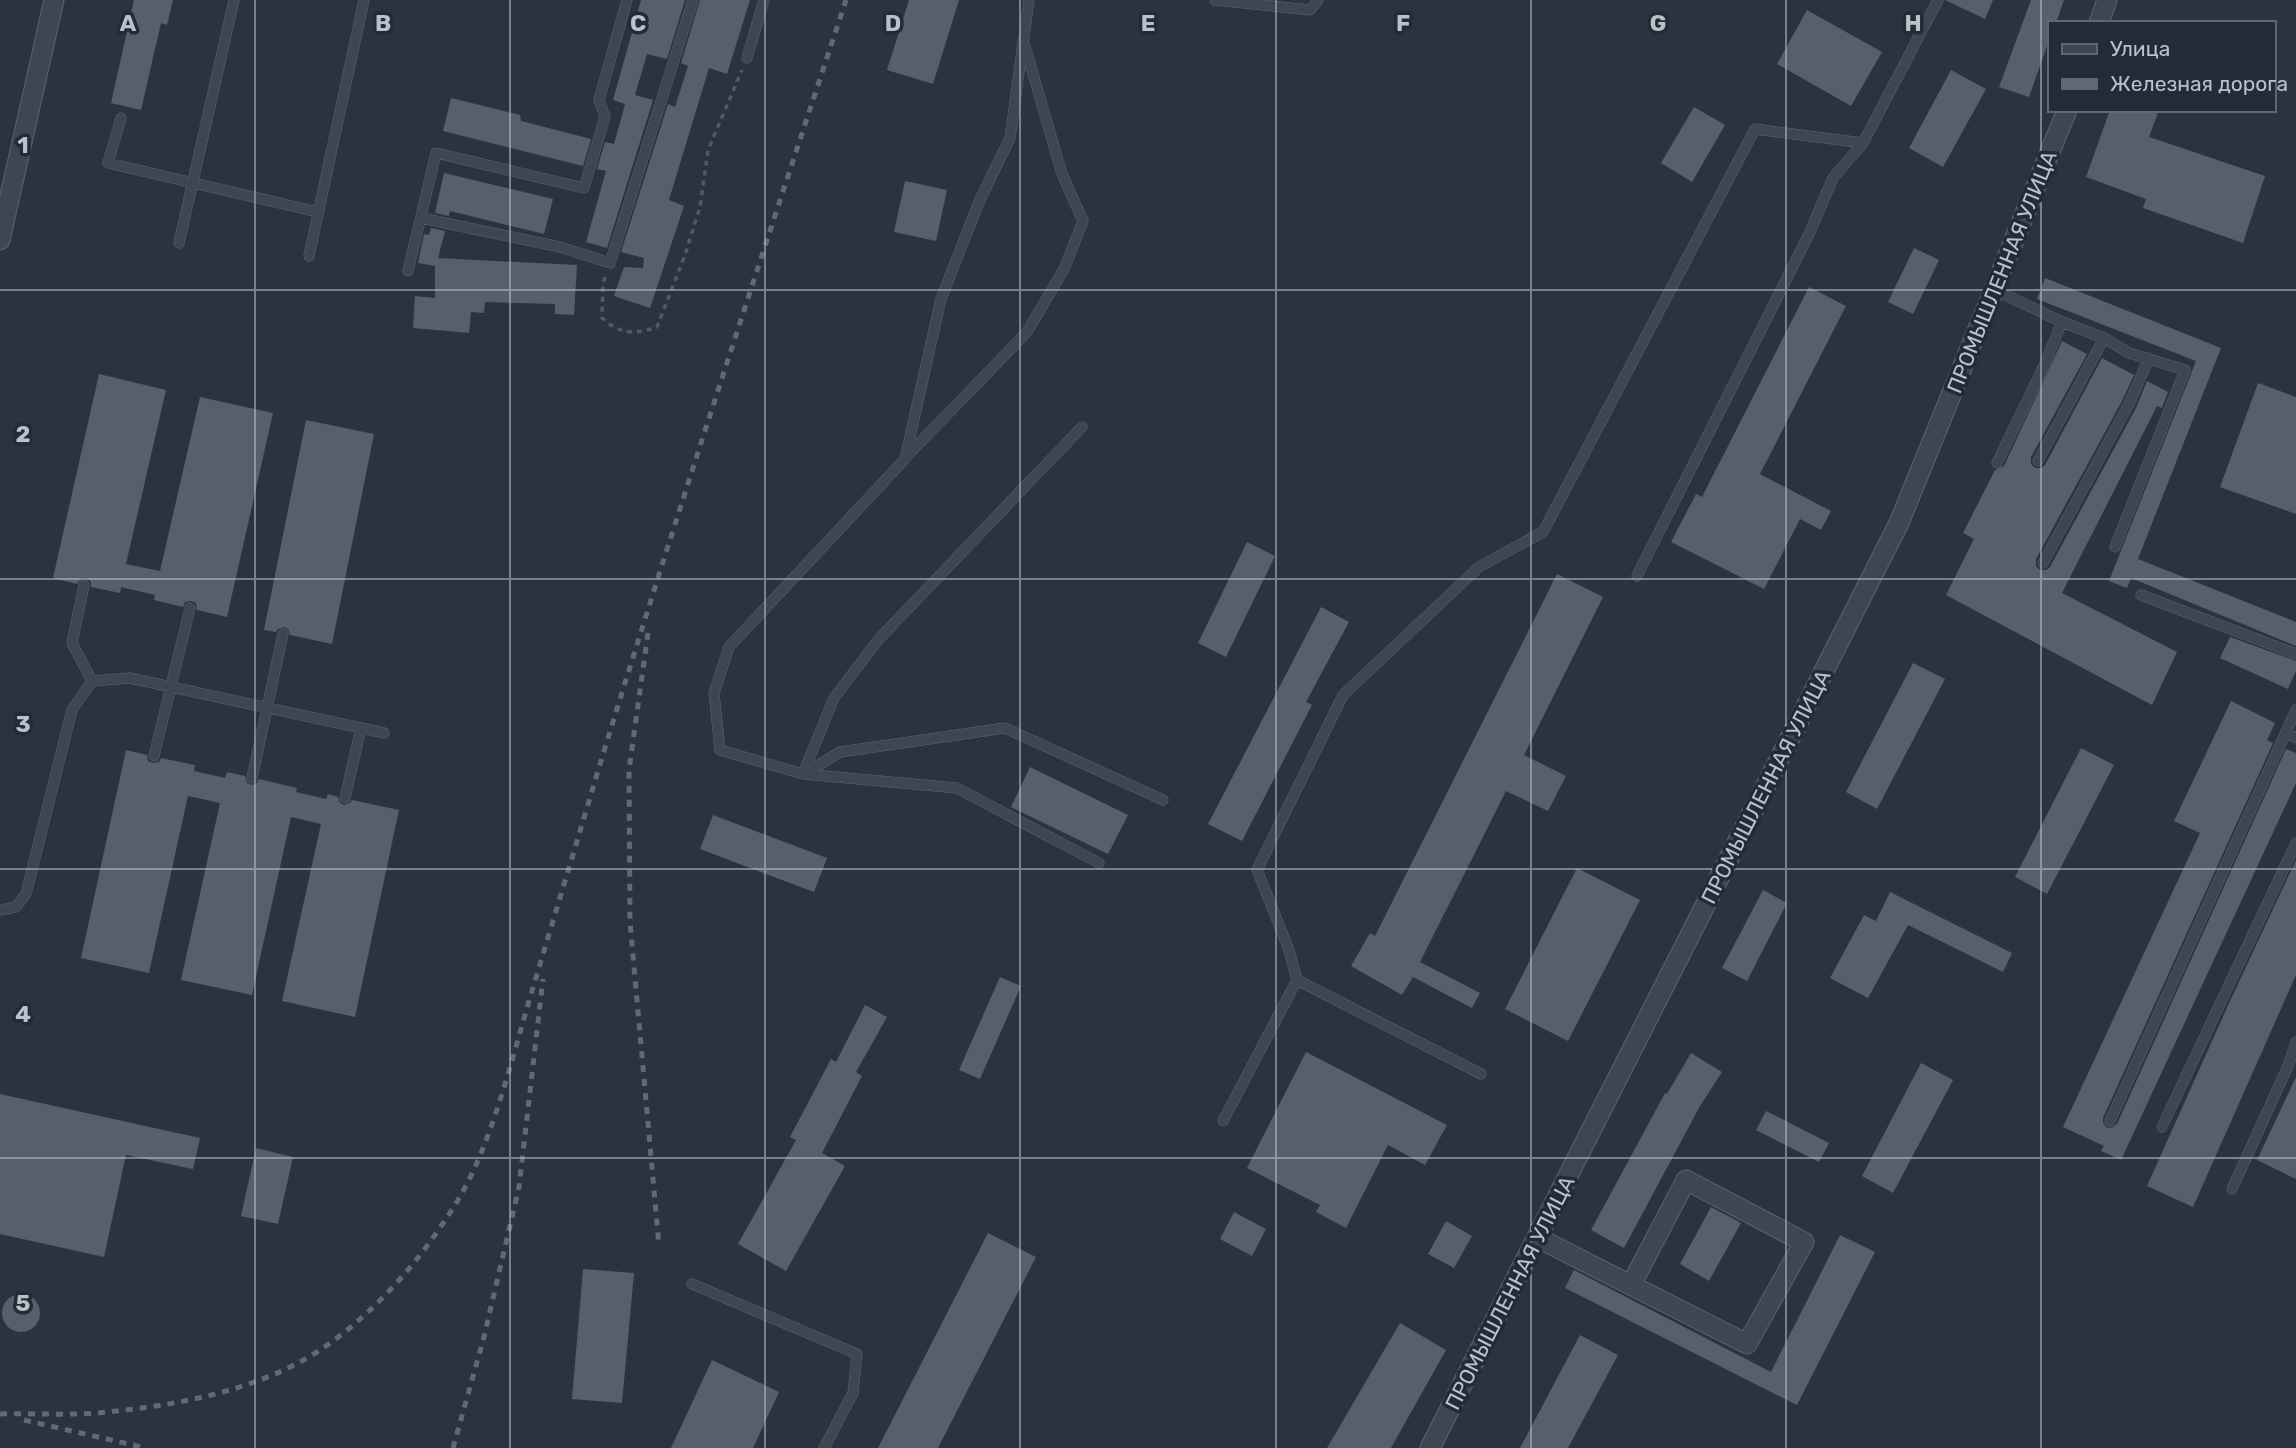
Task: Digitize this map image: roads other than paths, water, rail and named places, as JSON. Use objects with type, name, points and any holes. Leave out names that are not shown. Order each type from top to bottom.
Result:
[{"type":"street","points":[[0,240],[3,214],[54,0]]},
{"type":"street","points":[[2100,21],[2107,0]]},
{"type":"street","name":"ПРОМЫШЛЕННАЯ УЛИЦА","points":[[1430,1448],[1899,523],[2066,112]]},
{"type":"street","points":[[1538,1238],[1747,1344],[1804,1242],[1686,1180],[1631,1285]]},
{"type":"lane","points":[[179,243],[234,0]]},
{"type":"lane","points":[[309,256],[363,0]]},
{"type":"lane","points":[[408,271],[436,153],[584,188],[605,117],[599,100],[627,0]]},
{"type":"lane","points":[[421,218],[559,247],[610,263],[693,0]]},
{"type":"lane","points":[[747,58],[764,0]]},
{"type":"lane","points":[[905,459],[942,299],[979,202],[1010,138],[1029,0]]},
{"type":"lane","points":[[1215,0],[1310,10],[1318,0]]},
{"type":"lane","points":[[1637,576],[1809,234],[1833,178],[1863,143],[1938,0]]},
{"type":"lane","points":[[1024,41],[1062,174],[1083,221],[1064,269],[1027,331],[729,647],[714,693],[720,750],[803,774],[957,788],[1098,863]]},
{"type":"lane","points":[[121,118],[108,163],[318,212]]},
{"type":"lane","points":[[1223,1121],[1297,980],[1289,950],[1257,870],[1343,695],[1479,567],[1543,532],[1755,129],[1863,143]]},
{"type":"lane","points":[[1995,290],[2062,322],[2104,338],[2129,353],[2185,370],[2115,547]]},
{"type":"lane","points":[[1997,463],[2062,322]]},
{"type":"lane","points":[[2038,461],[2104,338]]},
{"type":"lane","points":[[2043,563],[2129,404],[2149,358]]},
{"type":"lane","points":[[803,774],[834,698],[878,640],[1082,427]]},
{"type":"lane","points":[[84,585],[72,642],[92,681]]},
{"type":"lane","points":[[2141,596],[2296,654]]},
{"type":"lane","points":[[154,756],[190,608]]},
{"type":"lane","points":[[252,778],[283,634]]},
{"type":"lane","points":[[92,681],[130,678],[384,733]]},
{"type":"lane","points":[[0,910],[16,907],[26,894],[72,710],[92,681]]},
{"type":"lane","points":[[2110,1121],[2296,710]]},
{"type":"lane","points":[[345,798],[361,728]]},
{"type":"lane","points":[[803,774],[840,752],[1005,728],[1163,800]]},
{"type":"lane","points":[[2286,733],[2296,738]]},
{"type":"lane","points":[[2162,1127],[2296,843]]},
{"type":"lane","points":[[1297,980],[1480,1074]]},
{"type":"lane","points":[[2232,1189],[2288,1066],[2296,1042]]},
{"type":"lane","points":[[692,1284],[857,1354],[853,1393],[824,1448]]},
{"type":"railway","points":[[0,1414],[68,1414],[138,1409],[229,1390],[286,1369],[337,1338],[373,1307],[421,1254],[461,1195],[482,1152],[499,1104],[657,580],[846,0]]},
{"type":"railway","points":[[648,633],[629,770],[630,922],[659,1246]]},
{"type":"railway","points":[[453,1448],[484,1337],[519,1187],[543,979]]},
{"type":"railway","points":[[24,1420],[146,1448]]}]
